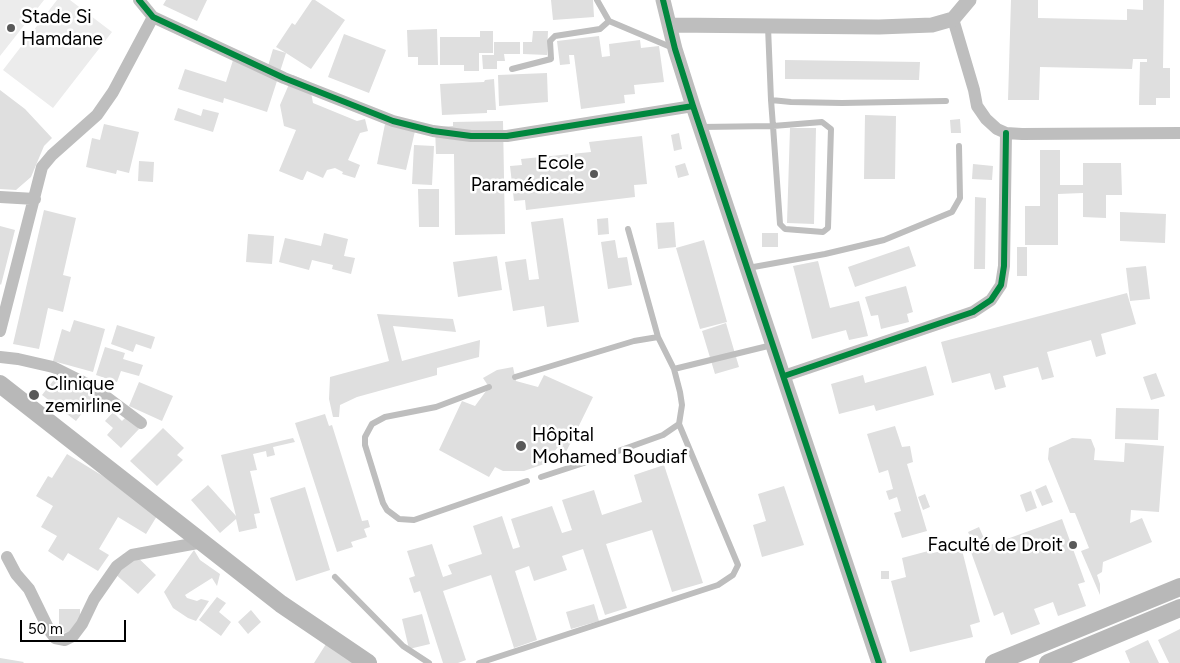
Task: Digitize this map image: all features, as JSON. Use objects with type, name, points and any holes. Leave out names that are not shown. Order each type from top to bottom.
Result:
[{"type":"main road","points":[[0,384],[281,604],[368,663]]},
{"type":"main road","points":[[994,663],[1180,587]]},
{"type":"main road","points":[[1048,663],[1180,608]]},
{"type":"street","points":[[139,0],[153,17],[284,78],[393,121],[433,131],[471,136],[507,136],[693,106]]},
{"type":"street","points":[[663,0],[675,49],[693,106],[879,663]]},
{"type":"street","points":[[670,24],[768,26],[932,25],[953,19],[969,0]]},
{"type":"street","points":[[0,331],[42,167],[97,115],[113,92],[153,17]]},
{"type":"street","points":[[953,19],[978,106],[986,119],[997,130],[1006,133],[1180,133]]},
{"type":"street","points":[[784,376],[973,312],[991,300],[1001,285],[1004,266],[1006,133]]},
{"type":"street","points":[[0,197],[35,199]]},
{"type":"street","points":[[0,357],[53,367],[93,388],[141,423]]},
{"type":"street","points":[[7,557],[16,574],[29,589],[49,630],[55,638],[65,640],[73,636],[82,624],[94,599],[117,566],[132,555],[203,542]]},
{"type":"lane","points":[[597,0],[608,21],[675,49]]},
{"type":"lane","points":[[512,69],[551,59],[550,41],[555,36],[600,28],[608,21]]},
{"type":"lane","points":[[700,127],[773,126],[822,122],[832,129],[828,228],[823,232],[785,229],[780,224],[773,126],[771,100],[768,26]]},
{"type":"lane","points":[[771,100],[833,103],[946,101]]},
{"type":"lane","points":[[747,268],[825,254],[884,240],[952,212],[960,198],[959,146]]},
{"type":"lane","points":[[479,663],[718,585],[733,575],[738,565],[679,424],[682,405],[674,369],[658,337],[628,229]]},
{"type":"lane","points":[[515,377],[634,341],[658,337]]},
{"type":"lane","points":[[674,369],[773,345]]},
{"type":"lane","points":[[489,387],[436,407],[385,417],[372,424],[365,437],[365,445],[383,503],[387,510],[399,519],[414,520],[527,481]]},
{"type":"lane","points":[[540,477],[663,435],[679,424]]},
{"type":"lane","points":[[335,577],[403,646],[429,663]]},
{"type":"shaded area","name":"Stade Si Hamdane","points":[[0,0],[44,0],[0,56]]},
{"type":"shaded area","points":[[57,0],[70,0],[112,32],[53,108],[3,70]]},
{"type":"building","points":[[166,0],[207,0],[197,21],[163,5]]},
{"type":"building","points":[[312,0],[315,0],[345,20],[311,69],[276,47],[292,23],[295,25]]},
{"type":"building","points":[[551,0],[593,0],[594,17],[553,20]]},
{"type":"building","points":[[1011,0],[1038,0],[1038,18],[1127,20],[1127,9],[1143,10],[1143,0],[1164,0],[1163,68],[1170,68],[1170,98],[1156,98],[1156,105],[1139,105],[1140,62],[1147,62],[1147,59],[1133,59],[1132,69],[1040,67],[1039,100],[1008,100]]},
{"type":"building","points":[[437,29],[438,65],[418,65],[418,57],[408,57],[407,30]]},
{"type":"building","points":[[480,31],[493,31],[493,53],[479,53],[479,71],[464,71],[464,65],[440,65],[440,37],[480,37]]},
{"type":"building","points":[[533,31],[548,31],[547,55],[523,54],[523,42],[532,42]]},
{"type":"building","points":[[344,34],[386,50],[369,93],[328,77]]},
{"type":"building","points":[[599,36],[602,57],[610,56],[609,44],[640,40],[641,48],[659,46],[664,82],[634,85],[635,94],[624,95],[625,103],[581,109],[574,55],[569,55],[570,64],[560,65],[557,41]]},
{"type":"building","points":[[494,42],[520,42],[520,54],[504,54],[505,61],[497,61],[497,69],[483,69],[482,55],[494,55]]},
{"type":"building","points":[[273,49],[286,53],[267,112],[224,98],[223,103],[178,89],[185,69],[226,82],[235,54],[268,66]]},
{"type":"building","points":[[785,60],[920,62],[919,80],[785,79]]},
{"type":"building","points":[[547,73],[548,102],[499,106],[498,75]]},
{"type":"building","points":[[293,75],[309,82],[313,103],[357,121],[365,119],[368,131],[360,133],[348,160],[360,165],[355,178],[342,174],[343,172],[335,168],[327,170],[323,178],[307,171],[303,180],[279,171],[296,130],[284,126],[280,105]]},
{"type":"building","points":[[494,79],[496,110],[487,110],[487,113],[442,115],[440,84],[484,82],[485,80]]},
{"type":"building","points":[[0,90],[25,109],[52,138],[44,146],[31,177],[16,190],[0,189]]},
{"type":"building","points":[[178,108],[201,116],[203,109],[219,113],[213,132],[174,120]]},
{"type":"building","points":[[865,115],[896,116],[895,179],[864,179]]},
{"type":"building","points":[[960,119],[961,133],[951,133],[950,120]]},
{"type":"building","points":[[503,121],[505,234],[455,235],[454,154],[436,154],[435,127],[453,126],[453,122]]},
{"type":"building","points":[[104,124],[139,132],[129,173],[117,170],[116,174],[86,167],[92,138],[100,140]]},
{"type":"building","points":[[385,124],[415,131],[406,170],[377,164]]},
{"type":"building","points":[[790,128],[816,128],[814,224],[787,223]]},
{"type":"building","points":[[679,133],[682,149],[674,151],[671,135]]},
{"type":"building","points":[[642,136],[647,184],[634,185],[635,197],[526,210],[525,200],[514,201],[510,166],[522,165],[521,159],[591,152],[589,142]]},
{"type":"building","points":[[414,145],[434,146],[432,185],[412,184]]},
{"type":"building","points":[[1040,150],[1060,150],[1060,185],[1083,185],[1083,163],[1121,163],[1122,195],[1106,195],[1106,218],[1083,217],[1083,193],[1058,194],[1058,245],[1025,245],[1025,206],[1040,206]]},
{"type":"building","points":[[139,161],[154,162],[153,182],[138,181]]},
{"type":"building","points":[[685,163],[689,175],[678,178],[675,166]]},
{"type":"building","points":[[973,164],[993,166],[992,180],[972,179]]},
{"type":"building","points":[[418,189],[439,189],[439,227],[419,227]]},
{"type":"building","points":[[975,197],[986,198],[985,269],[974,269]]},
{"type":"building","points":[[44,210],[76,218],[63,275],[71,277],[63,312],[48,308],[39,349],[13,344]]},
{"type":"building","points":[[1120,212],[1166,214],[1165,243],[1120,241]]},
{"type":"building","points":[[563,218],[579,322],[547,327],[544,306],[513,311],[505,262],[526,259],[529,280],[539,279],[531,222]]},
{"type":"building","points":[[608,218],[609,234],[598,235],[597,219]]},
{"type":"building","points":[[674,222],[676,247],[658,249],[656,223]]},
{"type":"building","points":[[0,226],[15,230],[1,285],[0,284]]},
{"type":"building","points":[[324,233],[348,239],[344,256],[355,258],[351,274],[332,269],[333,265],[312,260],[309,270],[279,262],[285,238],[321,246]]},
{"type":"building","points":[[762,233],[778,233],[778,247],[762,247]]},
{"type":"building","points":[[248,234],[274,236],[272,264],[246,262]]},
{"type":"building","points":[[615,240],[618,258],[627,257],[632,285],[608,289],[601,242]]},
{"type":"building","points":[[704,240],[727,322],[700,329],[676,248]]},
{"type":"building","points":[[909,246],[916,266],[855,287],[848,267]]},
{"type":"building","points":[[1017,247],[1027,247],[1027,276],[1017,276]]},
{"type":"building","points":[[497,256],[502,290],[458,297],[453,262]]},
{"type":"building","points":[[818,261],[830,308],[859,301],[868,336],[849,340],[846,330],[812,339],[793,266]]},
{"type":"building","points":[[1146,266],[1150,299],[1130,301],[1126,268]]},
{"type":"building","points":[[906,286],[913,312],[907,314],[909,322],[881,329],[878,315],[871,316],[865,297]]},
{"type":"building","points":[[1127,293],[1136,324],[1101,334],[1106,354],[1096,357],[1091,340],[1047,352],[1054,377],[1042,380],[1038,367],[1003,376],[1006,387],[995,390],[990,373],[952,383],[941,342]]},
{"type":"building","points":[[377,314],[453,319],[456,332],[393,326],[402,361],[480,340],[479,357],[437,368],[437,375],[357,397],[340,405],[339,417],[333,417],[329,399],[330,377],[389,361]]},
{"type":"building","points":[[74,320],[105,329],[93,372],[53,361],[62,329],[70,332]]},
{"type":"building","points":[[726,323],[739,367],[715,374],[702,331]]},
{"type":"building","points":[[117,325],[155,337],[151,349],[136,344],[133,352],[111,344]]},
{"type":"building","points":[[105,347],[125,353],[123,359],[143,365],[139,376],[121,371],[117,382],[96,375]]},
{"type":"building","points":[[926,366],[934,395],[876,411],[874,405],[839,414],[831,384],[863,375],[865,383]]},
{"type":"building","points":[[64,367],[98,393],[76,421],[42,395]]},
{"type":"building","points":[[513,367],[516,381],[538,387],[544,375],[593,397],[566,452],[558,447],[544,464],[524,471],[503,471],[495,467],[489,477],[439,450],[462,401],[475,406],[489,387],[483,378],[497,370]]},
{"type":"building","points":[[1156,373],[1165,396],[1151,400],[1143,377]]},
{"type":"building","points":[[139,382],[173,396],[162,421],[129,406]]},
{"type":"building","points":[[1116,408],[1159,409],[1158,440],[1115,439]]},
{"type":"building","points":[[113,412],[122,421],[126,417],[139,429],[121,448],[107,435],[113,428],[105,421]]},
{"type":"building","points":[[325,414],[329,426],[332,425],[362,521],[368,520],[370,527],[364,529],[367,537],[351,542],[353,547],[337,552],[295,423]]},
{"type":"building","points":[[895,426],[902,447],[910,446],[913,462],[907,464],[927,531],[902,538],[894,513],[901,511],[897,497],[889,500],[886,491],[893,489],[888,470],[879,473],[867,434]]},
{"type":"building","points":[[163,428],[184,448],[177,455],[183,460],[157,486],[130,461]]},
{"type":"building","points":[[293,438],[295,442],[273,447],[275,455],[267,457],[266,451],[253,454],[257,470],[250,471],[260,513],[254,514],[257,528],[239,532],[236,519],[220,533],[191,500],[208,485],[236,516],[221,455]]},
{"type":"building","points":[[1072,438],[1091,439],[1095,449],[1094,460],[1124,462],[1125,443],[1164,446],[1159,512],[1131,510],[1130,523],[1142,518],[1152,542],[1103,562],[1102,572],[1097,575],[1100,584],[1100,595],[1081,551],[1089,548],[1075,513],[1070,513],[1048,459],[1049,448]]},
{"type":"building","points":[[67,454],[160,511],[146,534],[118,517],[99,549],[109,555],[98,571],[68,553],[63,561],[48,551],[57,536],[41,527],[53,506],[36,496],[48,476],[52,478]]},
{"type":"building","points":[[664,465],[703,583],[672,592],[652,530],[606,544],[627,608],[605,615],[583,549],[562,556],[567,570],[534,581],[529,566],[515,571],[537,640],[514,648],[491,575],[443,591],[466,660],[458,663],[443,663],[420,591],[414,593],[409,578],[415,576],[407,551],[432,544],[443,577],[452,574],[448,565],[482,554],[473,526],[502,516],[513,549],[520,547],[511,519],[552,506],[562,533],[572,530],[562,500],[594,490],[602,515],[642,502],[634,475]]},
{"type":"building","points":[[1046,485],[1053,502],[1042,506],[1035,490]]},
{"type":"building","points":[[784,486],[804,545],[762,557],[753,525],[766,521],[758,494]]},
{"type":"building","points":[[305,487],[330,570],[296,581],[270,498]]},
{"type":"building","points":[[1031,491],[1037,508],[1026,512],[1020,495]]},
{"type":"building","points":[[925,494],[930,507],[923,510],[918,497]]},
{"type":"building","points":[[1062,519],[1085,582],[1078,584],[1086,606],[1058,616],[1053,602],[1034,609],[1040,624],[1011,635],[1003,612],[994,616],[971,552]]},
{"type":"building","points":[[979,527],[986,543],[975,548],[968,532]]},
{"type":"building","points":[[961,546],[980,622],[970,625],[973,637],[910,652],[891,581],[906,577],[902,558],[932,550],[933,553]]},
{"type":"building","points":[[194,550],[200,560],[220,574],[217,586],[212,578],[185,595],[187,598],[197,601],[201,599],[209,601],[196,621],[173,608],[164,592]]},
{"type":"building","points":[[133,553],[156,575],[138,594],[114,573]]},
{"type":"building","points":[[881,571],[889,571],[889,579],[881,579]]},
{"type":"building","points":[[217,597],[226,603],[219,612],[231,622],[221,636],[199,620]]},
{"type":"building","points":[[594,604],[599,621],[571,629],[566,612]]},
{"type":"building","points":[[59,609],[80,609],[80,632],[59,633]]},
{"type":"building","points":[[251,610],[261,622],[248,634],[238,622]]},
{"type":"building","points":[[422,614],[430,644],[409,649],[402,619]]},
{"type":"building","points":[[1180,629],[1180,663],[1169,663],[1158,640]]},
{"type":"building","points":[[1148,640],[1159,663],[1130,663],[1125,651]]},
{"type":"building","points":[[326,644],[357,663],[314,663]]},
{"type":"building","points":[[0,658],[24,662],[0,663]]},
{"type":"cycle path","points":[[139,0],[153,17],[284,78],[393,121],[433,131],[471,136],[507,136],[693,106]]},
{"type":"cycle path","points":[[663,0],[675,49],[693,106],[879,663]]},
{"type":"cycle path","points":[[784,376],[973,312],[991,300],[1001,285],[1004,266],[1006,133]]},
{"type":"place","name":"Stade Si Hamdane","points":[[11,28]]},
{"type":"place","name":"Ecole Paramédicale","points":[[594,174]]},
{"type":"place","name":"Clinique zemirline","points":[[34,395]]},
{"type":"place","name":"Hôpital Mohamed Boudiaf","points":[[521,446]]},
{"type":"place","name":"Faculté de Droit","points":[[1073,545]]}]
